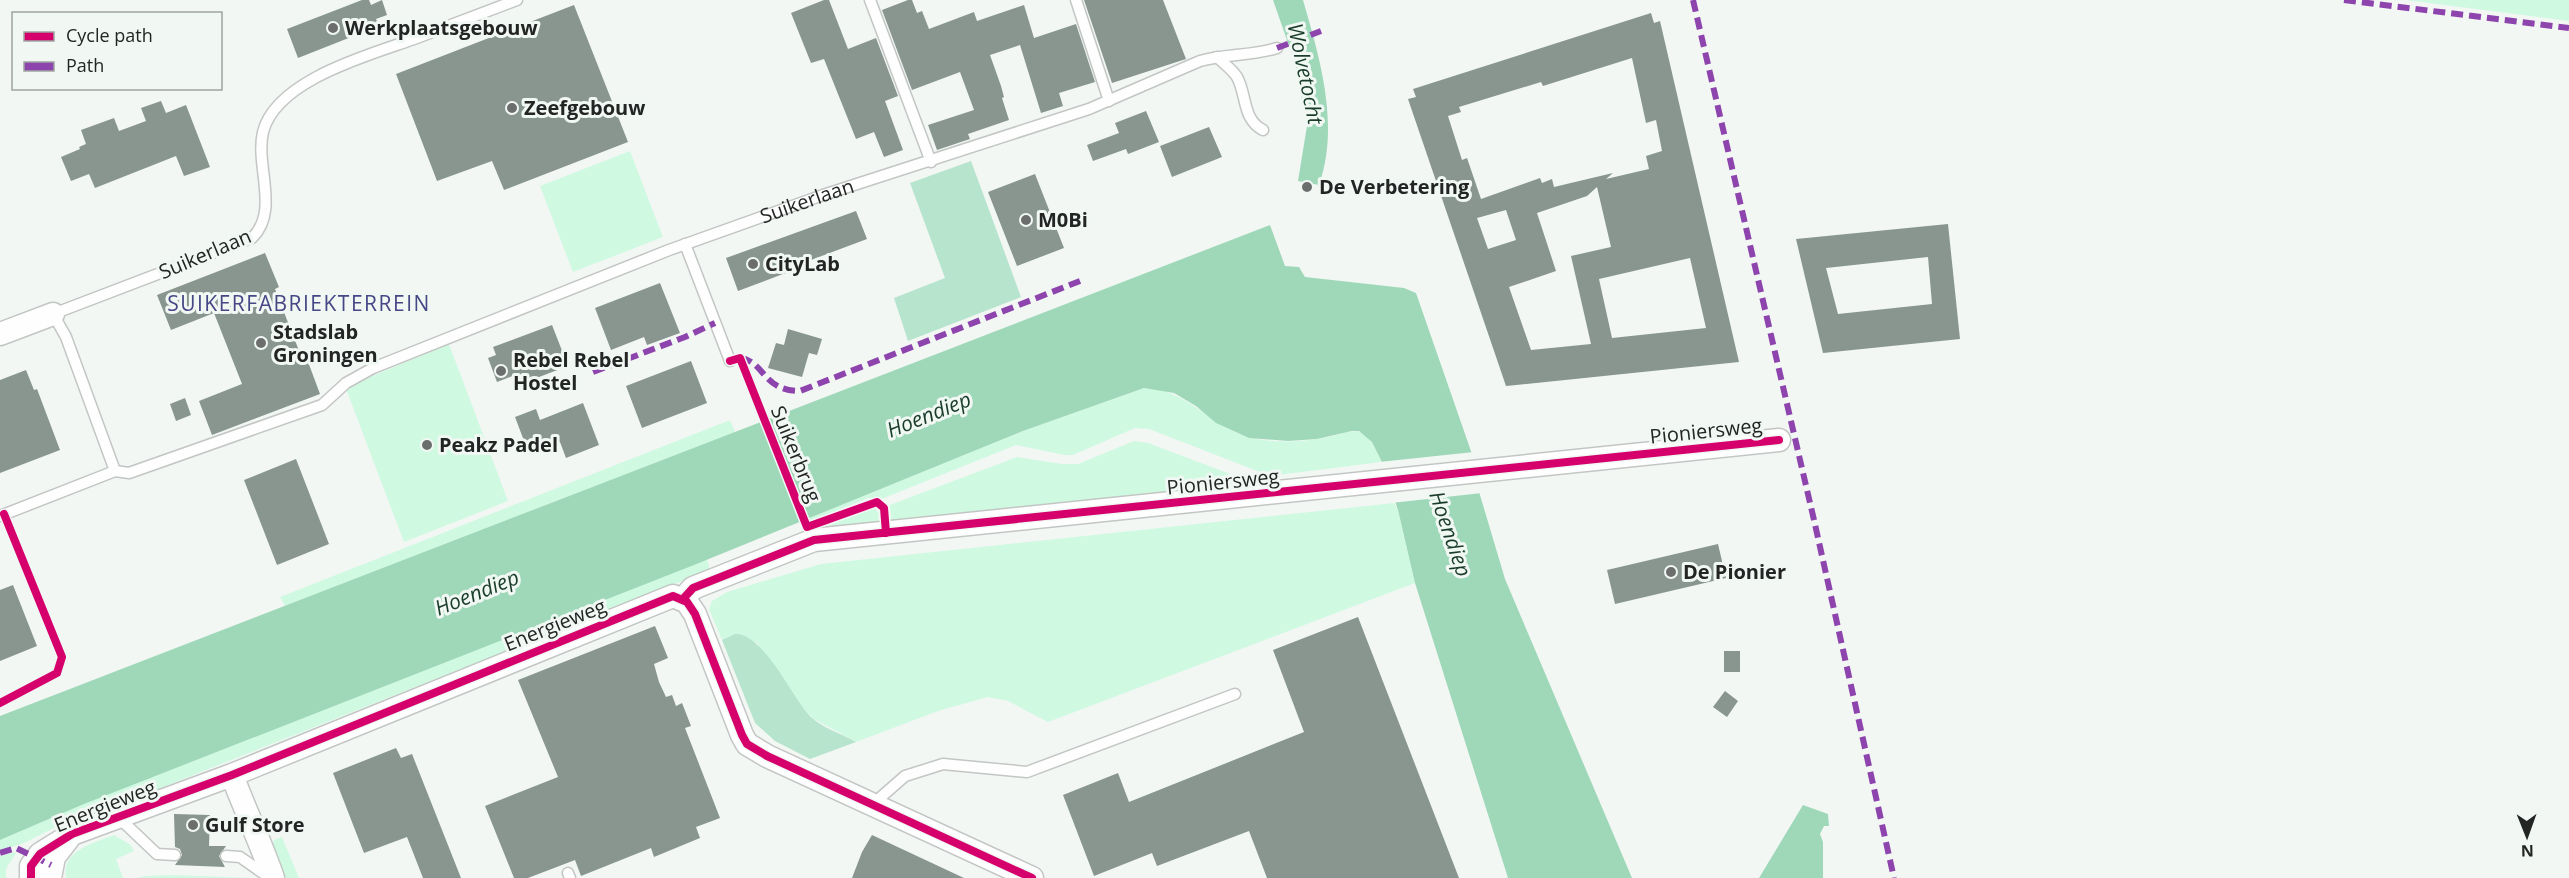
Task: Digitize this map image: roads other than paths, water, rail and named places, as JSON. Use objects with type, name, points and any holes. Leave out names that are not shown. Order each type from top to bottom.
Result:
[{"type":"street","name":"Suikerlaan","points":[[0,334],[53,314]]},
{"type":"street","name":"Pioniersweg","points":[[683,599],[693,588],[814,540],[1779,440]]},
{"type":"street","name":"Energieweg","points":[[31,878],[31,866],[40,854],[72,834],[232,775],[662,599],[673,596],[683,599]]},
{"type":"street","points":[[683,599],[691,605],[695,614],[747,744],[767,756],[1023,876]]},
{"type":"street","points":[[232,775],[250,823],[261,841],[272,878]]},
{"type":"street","name":"Energieweg","points":[[50,878],[54,857],[72,834]]},
{"type":"lane","name":"Suikerlaan","points":[[53,314],[252,238],[259,231],[265,207],[261,147],[263,131],[276,108],[305,84],[338,67],[517,0]]},
{"type":"lane","points":[[870,0],[931,162]]},
{"type":"lane","points":[[1076,0],[1109,101]]},
{"type":"lane","name":"Suikerlaan","points":[[115,471],[129,473],[308,411],[322,405],[354,377],[401,355],[685,244],[823,195],[931,162],[1109,101],[1181,69],[1217,57],[1252,55],[1276,48]]},
{"type":"lane","points":[[1217,57],[1237,78],[1245,108],[1254,124],[1263,130]]},
{"type":"lane","points":[[685,244],[730,361]]},
{"type":"lane","points":[[0,516],[115,471],[66,337],[53,314]]},
{"type":"lane","points":[[873,804],[905,776],[943,764],[1027,772],[1234,694]]},
{"type":"lane","points":[[118,816],[157,854],[175,855]]},
{"type":"lane","points":[[226,856],[240,857],[272,878]]},
{"type":"water","name":"Wolvetocht","points":[[1273,0],[1303,0],[1316,45],[1328,116],[1325,162],[1319,185],[1298,181],[1307,126],[1295,63]]},
{"type":"water","name":"Hoendiep","points":[[1270,225],[1285,266],[1299,267],[1305,277],[1404,288],[1416,293],[1472,454],[1469,458],[1505,579],[1632,878],[1508,878],[1415,583],[1398,510],[1382,462],[1372,442],[1359,431],[1317,439],[1288,441],[1249,438],[1216,423],[1196,406],[1174,393],[1144,388],[1023,431],[694,565],[84,804],[0,840],[0,716]]},
{"type":"water","points":[[1803,805],[1828,814],[1829,826],[1824,826],[1820,834],[1823,842],[1823,878],[1759,878]]},
{"type":"place","name":"Werkplaatsgebouw","points":[[333,28]]},
{"type":"place","name":"Zeefgebouw","points":[[512,108]]},
{"type":"place","name":"De Verbetering","points":[[1307,187]]},
{"type":"place","name":"M0Bi","points":[[1026,220]]},
{"type":"place","name":"CityLab","points":[[753,264]]},
{"type":"place","name":"Stadslab Groningen","points":[[261,343]]},
{"type":"place","name":"Rebel Rebel Hostel","points":[[501,371]]},
{"type":"place","name":"Peakz Padel","points":[[427,445]]},
{"type":"place","name":"De Pionier","points":[[1671,572]]},
{"type":"place","name":"Gulf Store","points":[[193,825]]},
{"type":"district","name":"SUIKERFABRIEKTERREIN","points":[[299,304]]}]
